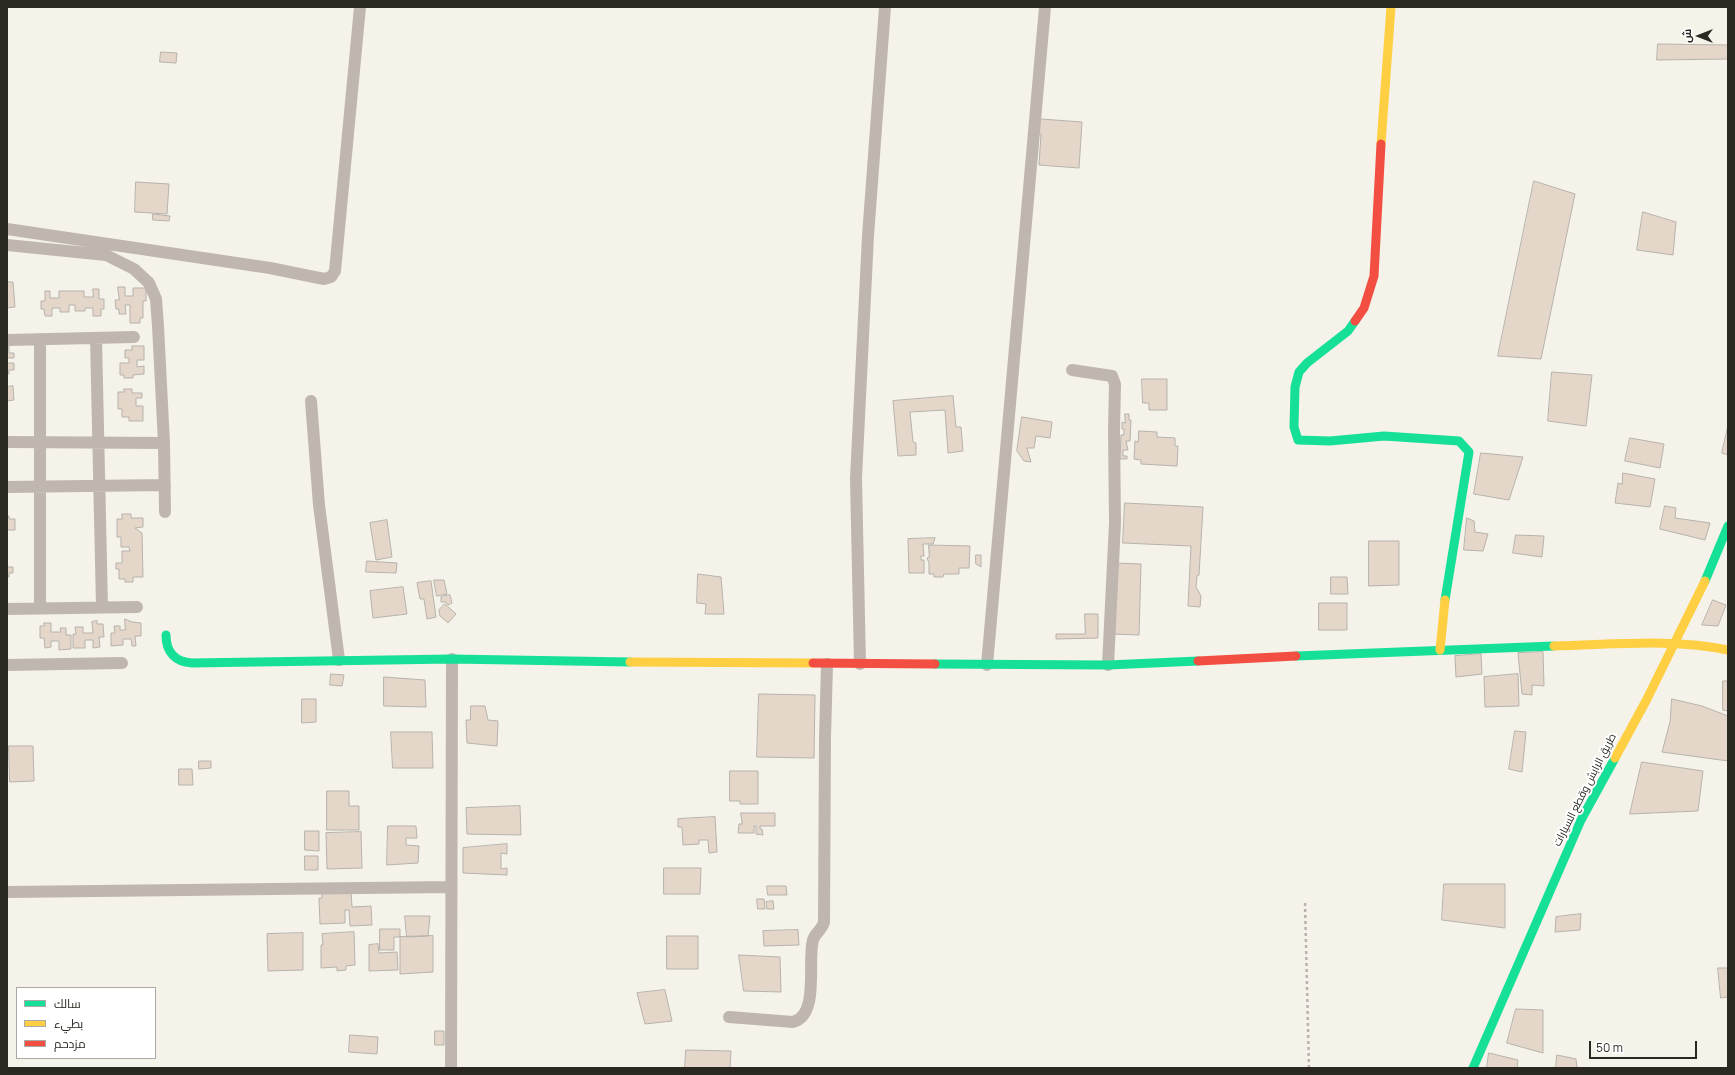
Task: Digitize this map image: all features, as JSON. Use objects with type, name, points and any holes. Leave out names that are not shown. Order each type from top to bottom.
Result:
[{"type":"street","points":[[7,229],[270,268],[324,279],[331,277],[335,271],[360,7]]},
{"type":"street","points":[[860,664],[856,478],[868,236],[885,7]]},
{"type":"street","points":[[987,665],[1045,7]]},
{"type":"street","points":[[1391,7],[1379,174],[1374,276],[1364,308],[1348,331],[1307,363],[1299,372],[1295,387],[1294,427],[1298,440],[1311,442],[1385,436],[1459,441],[1469,452],[1444,605],[1440,650]]},
{"type":"street","points":[[7,245],[106,255],[134,269],[149,283],[156,299],[164,443],[165,512]]},
{"type":"street","points":[[7,340],[134,337]]},
{"type":"street","points":[[96,338],[102,608]]},
{"type":"street","points":[[40,339],[40,608]]},
{"type":"street","points":[[1072,370],[1112,376],[1115,384],[1114,523],[1108,665]]},
{"type":"street","points":[[311,401],[319,505],[339,660]]},
{"type":"street","points":[[7,442],[164,443]]},
{"type":"street","points":[[7,487],[165,485]]},
{"type":"street","name":"طريق الرابش وقطع السيارات","points":[[1472,1068],[1581,820],[1647,699],[1711,569],[1728,526]]},
{"type":"street","points":[[7,609],[137,607]]},
{"type":"street","points":[[166,635],[167,647],[170,652],[179,661],[186,663],[452,658],[827,664],[1108,665],[1440,650],[1674,643],[1705,645],[1728,650]]},
{"type":"street","points":[[451,1068],[452,658]]},
{"type":"street","points":[[7,665],[122,663]]},
{"type":"street","points":[[729,1018],[793,1022],[802,1018],[807,1008],[811,988],[813,940],[823,927],[824,922],[827,664]]},
{"type":"street","points":[[7,892],[451,887]]},
{"type":"path","points":[[1305,903],[1309,1068]]},
{"type":"building","points":[[1658,44],[1728,45],[1728,59],[1657,60]]},
{"type":"building","points":[[161,52],[177,53],[176,63],[160,62]]},
{"type":"building","points":[[1041,119],[1082,122],[1079,168],[1039,165],[1041,134],[1039,134],[1039,125]]},
{"type":"building","points":[[1534,181],[1575,194],[1541,359],[1498,356]]},
{"type":"building","points":[[136,182],[169,184],[167,214],[135,212]]},
{"type":"building","points":[[1643,212],[1676,222],[1673,255],[1637,250]]},
{"type":"building","points":[[153,214],[170,216],[169,221],[153,220]]},
{"type":"building","points":[[7,282],[13,282],[15,307],[7,308]]},
{"type":"building","points":[[118,287],[125,287],[125,296],[133,296],[133,288],[146,288],[146,301],[143,301],[143,318],[140,318],[140,323],[130,323],[130,305],[125,305],[126,314],[119,314],[119,309],[116,309],[115,300],[119,300]]},
{"type":"building","points":[[93,289],[99,289],[99,299],[104,299],[104,309],[101,309],[101,316],[93,316],[93,308],[85,308],[85,311],[75,311],[75,305],[69,305],[69,312],[60,312],[60,308],[52,308],[52,316],[45,316],[44,309],[41,309],[41,301],[45,301],[45,291],[50,291],[50,298],[59,298],[59,291],[84,291],[84,297],[93,297]]},
{"type":"building","points":[[7,344],[9,344],[9,353],[14,353],[14,358],[7,358]]},
{"type":"building","points":[[132,346],[144,346],[144,360],[137,360],[137,367],[144,366],[144,374],[133,375],[133,378],[124,378],[124,375],[120,375],[120,363],[129,363],[129,358],[125,358],[125,350],[132,350]]},
{"type":"building","points":[[7,363],[14,363],[14,370],[9,370],[9,374],[7,374]]},
{"type":"building","points":[[1552,372],[1592,375],[1586,426],[1548,421]]},
{"type":"building","points":[[1142,379],[1167,379],[1167,410],[1149,410],[1149,403],[1143,403]]},
{"type":"building","points":[[13,386],[14,400],[7,401],[7,387]]},
{"type":"building","points":[[124,389],[132,389],[132,393],[142,393],[142,398],[136,398],[136,406],[143,406],[143,421],[129,421],[129,417],[122,417],[122,409],[118,409],[118,392],[124,392]]},
{"type":"building","points":[[953,396],[956,427],[961,427],[963,451],[948,453],[945,410],[910,412],[913,442],[916,443],[916,455],[898,456],[893,401]]},
{"type":"building","points":[[1125,414],[1129,414],[1129,420],[1131,420],[1130,441],[1126,441],[1128,450],[1123,450],[1123,456],[1127,456],[1127,459],[1120,459],[1121,435],[1124,435],[1122,422],[1125,423]]},
{"type":"building","points":[[1022,417],[1052,422],[1050,438],[1036,436],[1034,448],[1027,448],[1031,462],[1024,461],[1017,451]]},
{"type":"building","points":[[1728,426],[1728,455],[1722,453]]},
{"type":"building","points":[[1139,431],[1157,432],[1157,437],[1175,438],[1175,446],[1178,446],[1177,466],[1141,464],[1141,460],[1134,459],[1135,441],[1138,442]]},
{"type":"building","points":[[1630,438],[1664,444],[1660,468],[1625,461]]},
{"type":"building","points":[[1481,453],[1523,457],[1509,500],[1474,494]]},
{"type":"building","points":[[1623,473],[1655,479],[1650,507],[1615,503],[1618,483],[1622,484]]},
{"type":"building","points":[[1125,503],[1203,507],[1199,575],[1197,576],[1196,587],[1201,596],[1200,607],[1188,606],[1191,546],[1123,543]]},
{"type":"building","points":[[1665,506],[1676,508],[1675,518],[1710,523],[1705,540],[1660,529]]},
{"type":"building","points":[[122,514],[131,514],[131,518],[143,518],[143,527],[135,528],[142,533],[143,577],[133,577],[133,582],[125,582],[125,579],[119,579],[119,569],[116,569],[116,563],[122,563],[122,551],[130,551],[129,547],[121,547],[121,537],[117,537],[117,519],[122,519]]},
{"type":"building","points":[[7,516],[9,516],[9,519],[15,519],[15,530],[7,530]]},
{"type":"building","points":[[1467,518],[1474,521],[1475,532],[1488,534],[1483,551],[1464,550]]},
{"type":"building","points":[[387,520],[392,557],[376,560],[370,523]]},
{"type":"building","points":[[1516,535],[1544,536],[1542,557],[1513,553]]},
{"type":"building","points":[[935,538],[933,544],[923,544],[924,556],[921,556],[921,560],[924,560],[924,573],[909,573],[908,539]]},
{"type":"building","points":[[1369,541],[1399,541],[1399,585],[1369,586]]},
{"type":"building","points":[[929,545],[970,546],[969,568],[959,568],[959,574],[944,574],[943,577],[934,577],[934,574],[929,574],[929,563],[927,558],[929,557]]},
{"type":"building","points":[[976,555],[981,555],[981,567],[976,564]]},
{"type":"building","points":[[367,561],[397,563],[396,573],[366,572]]},
{"type":"building","points":[[1115,563],[1141,564],[1139,635],[1112,634]]},
{"type":"building","points":[[7,567],[13,567],[13,573],[9,573],[9,577],[7,577]]},
{"type":"building","points":[[698,574],[721,577],[724,614],[705,614],[706,604],[697,603]]},
{"type":"building","points":[[1331,577],[1347,577],[1348,594],[1331,594]]},
{"type":"building","points":[[434,580],[444,580],[447,594],[437,596]]},
{"type":"building","points":[[431,581],[436,617],[427,619],[424,599],[420,599],[417,583]]},
{"type":"building","points":[[403,587],[407,614],[373,618],[370,591]]},
{"type":"building","points":[[450,595],[452,603],[448,605],[446,602],[441,602],[441,597]]},
{"type":"building","points":[[1713,600],[1726,605],[1718,626],[1702,625]]},
{"type":"building","points":[[1319,603],[1347,603],[1347,630],[1319,630]]},
{"type":"building","points":[[445,604],[456,614],[448,623],[440,616],[439,610]]},
{"type":"building","points":[[1085,614],[1098,614],[1098,638],[1056,639],[1056,634],[1085,634]]},
{"type":"building","points":[[125,619],[132,622],[141,623],[141,636],[135,636],[136,646],[132,646],[131,639],[123,639],[123,645],[111,646],[111,633],[115,633],[114,626],[120,626],[120,630],[125,630]]},
{"type":"building","points":[[97,621],[97,624],[103,624],[104,637],[99,637],[100,647],[93,648],[93,640],[85,640],[85,648],[73,648],[73,634],[76,634],[75,627],[83,627],[83,633],[93,633],[92,622]]},
{"type":"building","points":[[44,623],[51,623],[51,632],[61,632],[60,628],[66,628],[66,635],[71,635],[71,649],[59,650],[59,641],[51,641],[51,647],[45,648],[44,638],[40,638],[40,626],[44,626]]},
{"type":"building","points":[[1543,652],[1544,686],[1532,685],[1532,695],[1522,694],[1518,653]]},
{"type":"building","points":[[1481,654],[1482,674],[1456,677],[1455,656]]},
{"type":"building","points":[[331,674],[344,675],[342,686],[330,685]]},
{"type":"building","points":[[1518,674],[1519,706],[1485,707],[1484,677]]},
{"type":"building","points":[[384,677],[425,680],[426,707],[384,706]]},
{"type":"building","points":[[1723,681],[1728,681],[1728,711],[1723,710]]},
{"type":"building","points":[[759,694],[815,695],[814,758],[757,757]]},
{"type":"building","points":[[302,699],[316,699],[316,722],[302,723]]},
{"type":"building","points":[[1672,699],[1702,706],[1728,716],[1728,761],[1662,752],[1670,722]]},
{"type":"building","points":[[471,706],[485,706],[488,720],[498,721],[497,746],[467,743],[466,720],[470,720]]},
{"type":"building","points":[[1515,731],[1526,732],[1522,772],[1509,769]]},
{"type":"building","points":[[391,732],[432,732],[433,768],[393,768]]},
{"type":"building","points":[[9,746],[33,746],[34,781],[10,782]]},
{"type":"building","points":[[199,761],[211,761],[211,768],[199,769]]},
{"type":"building","points":[[1642,762],[1703,771],[1698,811],[1630,814]]},
{"type":"building","points":[[179,769],[192,769],[193,785],[179,785]]},
{"type":"building","points":[[730,771],[758,771],[758,804],[740,804],[740,801],[730,801]]},
{"type":"building","points":[[327,791],[349,791],[349,806],[359,806],[359,830],[327,830]]},
{"type":"building","points":[[520,806],[521,835],[467,834],[466,808]]},
{"type":"building","points":[[741,813],[775,813],[775,826],[760,826],[763,835],[756,834],[756,826],[754,826],[754,833],[738,833],[739,824],[742,824]]},
{"type":"building","points":[[715,817],[717,852],[709,853],[708,840],[699,840],[699,844],[683,845],[682,827],[678,827],[678,819]]},
{"type":"building","points":[[388,826],[416,826],[417,838],[406,838],[406,845],[419,846],[418,863],[387,865]]},
{"type":"building","points":[[305,831],[319,831],[319,851],[305,850]]},
{"type":"building","points":[[361,832],[362,868],[327,869],[326,833]]},
{"type":"building","points":[[507,844],[507,854],[501,853],[501,869],[507,868],[507,875],[463,873],[463,848]]},
{"type":"building","points":[[305,856],[318,856],[318,870],[305,870]]},
{"type":"building","points":[[664,868],[701,868],[700,894],[664,894]]},
{"type":"building","points":[[1444,884],[1505,884],[1505,928],[1442,920]]},
{"type":"building","points":[[767,886],[786,886],[787,895],[768,895]]},
{"type":"building","points":[[351,891],[352,907],[371,906],[372,925],[350,926],[349,910],[345,910],[345,923],[320,924],[319,898],[322,898],[322,892]]},
{"type":"building","points":[[757,899],[764,899],[765,909],[758,909]]},
{"type":"building","points":[[773,901],[774,909],[767,909],[766,902]]},
{"type":"building","points":[[1581,914],[1580,930],[1555,932],[1556,917]]},
{"type":"building","points":[[405,916],[430,916],[428,936],[407,937]]},
{"type":"building","points":[[380,929],[400,929],[400,937],[394,937],[394,950],[380,950]]},
{"type":"building","points":[[798,930],[799,945],[764,946],[763,931]]},
{"type":"building","points":[[354,932],[355,965],[346,966],[346,970],[337,971],[337,967],[321,968],[321,945],[323,945],[322,934]]},
{"type":"building","points":[[303,933],[303,970],[268,971],[267,934]]},
{"type":"building","points":[[433,936],[433,972],[400,974],[400,937]]},
{"type":"building","points":[[667,936],[698,936],[698,969],[667,969]]},
{"type":"building","points":[[378,944],[379,953],[397,952],[398,970],[369,971],[369,945]]},
{"type":"building","points":[[739,955],[780,957],[781,992],[744,991]]},
{"type":"building","points":[[1718,968],[1728,968],[1728,997],[1721,998]]},
{"type":"building","points":[[665,990],[672,1021],[645,1024],[637,993]]},
{"type":"building","points":[[1516,1009],[1543,1010],[1543,1053],[1507,1043]]},
{"type":"building","points":[[435,1031],[444,1031],[444,1045],[435,1045]]},
{"type":"building","points":[[350,1035],[378,1037],[377,1054],[349,1052]]},
{"type":"building","points":[[686,1050],[731,1051],[730,1068],[685,1068]]},
{"type":"building","points":[[1489,1053],[1518,1060],[1517,1068],[1487,1068]]},
{"type":"building","points":[[1557,1055],[1576,1059],[1577,1068],[1556,1068]]},
{"type":"traffic: fast","points":[[1355,321],[1348,331],[1307,363],[1299,372],[1295,387],[1294,427],[1298,440],[1330,441],[1384,436],[1459,441],[1469,452],[1445,600]]},
{"type":"traffic: fast","points":[[1705,581],[1728,526]]},
{"type":"traffic: fast","points":[[166,635],[166,641],[173,655],[181,661],[192,663],[452,659],[630,662]]},
{"type":"traffic: fast","points":[[1296,656],[1554,646]]},
{"type":"traffic: fast","points":[[935,664],[1108,665],[1198,661]]},
{"type":"traffic: fast","points":[[1473,1068],[1581,820],[1615,758]]},
{"type":"traffic: slow","points":[[1381,144],[1391,7]]},
{"type":"traffic: slow","points":[[1615,758],[1647,699],[1705,581]]},
{"type":"traffic: slow","points":[[1440,650],[1445,600]]},
{"type":"traffic: slow","points":[[1554,646],[1663,643],[1706,646],[1728,650]]},
{"type":"traffic: slow","points":[[630,662],[813,663]]},
{"type":"traffic: jam","points":[[1355,321],[1364,308],[1374,276],[1381,144]]},
{"type":"traffic: jam","points":[[1198,661],[1296,656]]},
{"type":"traffic: jam","points":[[813,663],[935,664]]}]
